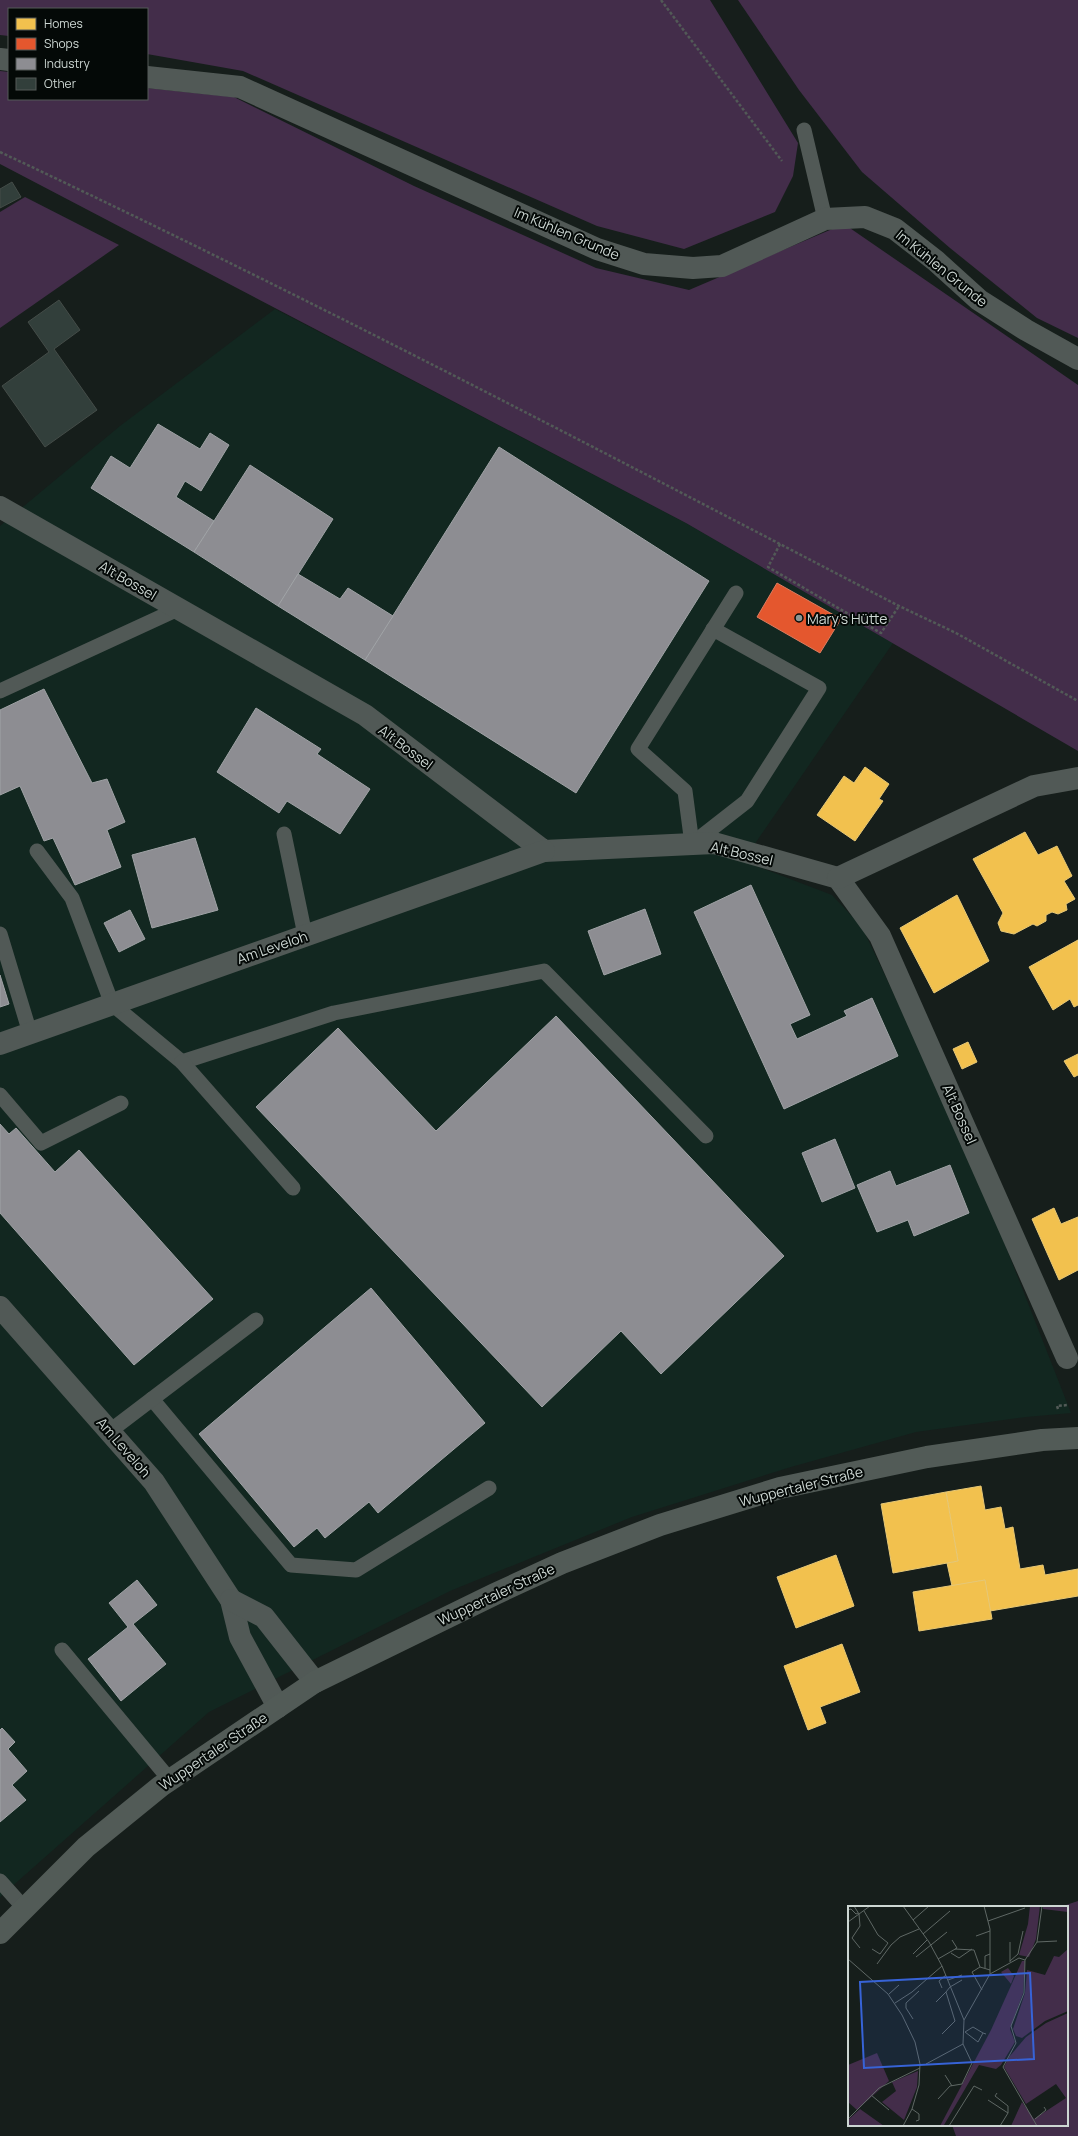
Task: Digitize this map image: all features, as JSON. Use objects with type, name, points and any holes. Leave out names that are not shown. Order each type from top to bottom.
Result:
[{"type":"main road","name":"Wuppertaler Straße","points":[[0,1933],[86,1847],[170,1780],[278,1706],[315,1682],[502,1591],[562,1564],[660,1525],[780,1488],[848,1472],[935,1456],[1042,1440],[1078,1438]]},
{"type":"street","name":"Im Kühlen Grunde","points":[[148,77],[240,87],[597,248],[644,264],[694,268],[722,266],[825,219],[865,217],[896,230],[936,261],[979,300],[1026,330],[1078,359]]},
{"type":"street","name":"Alt Bossel","points":[[0,507],[365,715],[544,851],[714,843],[838,878],[880,936],[1067,1358]]},
{"type":"street","points":[[838,878],[1034,786],[1078,778]]},
{"type":"street","name":"Am Leveloh","points":[[0,1044],[544,851]]},
{"type":"street","name":"Am Leveloh","points":[[0,1307],[154,1482],[231,1600],[240,1637],[278,1706]]},
{"type":"street","name":"Am Leveloh","points":[[231,1600],[264,1617],[315,1682]]},
{"type":"lane","points":[[804,130],[825,219]]},
{"type":"lane","points":[[692,844],[685,791],[638,749],[736,593]]},
{"type":"lane","points":[[0,691],[178,609]]},
{"type":"lane","points":[[692,844],[747,801],[819,688],[713,629]]},
{"type":"lane","points":[[284,834],[305,935]]},
{"type":"lane","points":[[37,851],[72,898],[112,1004],[182,1062],[293,1188]]},
{"type":"lane","points":[[0,934],[30,1033]]},
{"type":"lane","points":[[182,1062],[334,1013],[544,971],[706,1136]]},
{"type":"lane","points":[[0,1095],[41,1143],[121,1103]]},
{"type":"lane","points":[[110,1431],[256,1320]]},
{"type":"lane","points":[[152,1399],[291,1565],[356,1570],[489,1488]]},
{"type":"lane","points":[[62,1650],[170,1780]]},
{"type":"lane","points":[[0,1881],[25,1909]]},
{"type":"path","points":[[661,0],[784,163]]},
{"type":"path","points":[[0,152],[129,213],[499,399],[899,606],[956,633],[1078,701]]},
{"type":"path","points":[[780,544],[768,567],[881,633],[899,606]]},
{"type":"shaded area","points":[[0,0],[710,0],[798,143],[793,176],[775,212],[684,249],[597,226],[243,71],[148,54],[148,8],[8,8],[8,36],[0,35]]},
{"type":"shaded area","points":[[738,0],[1078,0],[1078,338],[1037,318],[950,248],[862,172],[799,90]]},
{"type":"shaded area","points":[[0,71],[8,72],[8,100],[148,100],[148,88],[234,97],[414,186],[596,268],[689,290],[844,224],[1078,385],[1078,751],[686,523],[0,164]]},
{"type":"shaded area","points":[[25,197],[119,245],[0,328],[0,212]]},
{"type":"shaded area","points":[[275,309],[686,523],[893,643],[743,861],[832,895],[862,927],[968,1150],[1071,1413],[1026,1417],[916,1432],[791,1467],[632,1517],[450,1591],[209,1712],[0,1897],[0,526],[120,426]]},
{"type":"shaded area","points":[[1078,1901],[1078,2136],[956,2136],[952,2126],[1068,2126],[1068,1906],[1063,1906]]},
{"type":"building: Homes","points":[[865,767],[889,784],[879,799],[883,801],[855,841],[817,815],[844,776],[854,783]]},
{"type":"building: Homes","points":[[1025,832],[1038,855],[1057,846],[1072,876],[1064,881],[1075,899],[1066,904],[1067,910],[1058,914],[1052,912],[1046,915],[1046,921],[1037,926],[1033,924],[1014,934],[1001,931],[998,923],[1003,913],[973,859]]},
{"type":"building: Homes","points":[[957,895],[989,961],[934,993],[900,928]]},
{"type":"building: Homes","points":[[1078,940],[1078,1005],[1074,1007],[1070,999],[1053,1010],[1029,967]]},
{"type":"building: Homes","points":[[968,1042],[977,1062],[962,1069],[953,1049]]},
{"type":"building: Homes","points":[[1078,1054],[1078,1075],[1074,1077],[1064,1061]]},
{"type":"building: Homes","points":[[1054,1208],[1061,1224],[1078,1217],[1078,1270],[1059,1280],[1032,1219]]},
{"type":"building: Homes","points":[[981,1486],[985,1510],[1001,1507],[1005,1529],[1013,1527],[1020,1569],[1043,1565],[1045,1575],[1078,1569],[1078,1596],[990,1611],[985,1580],[952,1586],[947,1563],[958,1561],[946,1492]]},
{"type":"building: Homes","points":[[946,1492],[958,1561],[893,1573],[881,1504]]},
{"type":"building: Homes","points":[[836,1555],[854,1606],[796,1628],[777,1577]]},
{"type":"building: Homes","points":[[985,1580],[992,1619],[919,1631],[913,1592]]},
{"type":"building: Homes","points":[[842,1644],[860,1692],[820,1707],[826,1723],[808,1730],[784,1666]]},
{"type":"building: Shops","name":"Mary’s Hütte","points":[[777,583],[841,619],[820,653],[757,617]]},
{"type":"building: Industry","points":[[158,424],[200,449],[210,433],[229,445],[201,491],[185,481],[176,497],[214,521],[194,552],[91,488],[111,456],[130,468]]},
{"type":"building: Industry","points":[[499,447],[709,581],[576,793],[365,660]]},
{"type":"building: Industry","points":[[250,465],[333,519],[278,606],[194,552]]},
{"type":"building: Industry","points":[[298,574],[340,599],[348,588],[393,616],[365,660],[278,606]]},
{"type":"building: Industry","points":[[44,689],[92,783],[107,779],[125,822],[107,830],[121,867],[75,885],[53,838],[44,841],[20,786],[0,795],[0,710]]},
{"type":"building: Industry","points":[[256,708],[321,749],[317,754],[370,789],[340,834],[287,801],[279,813],[217,772]]},
{"type":"building: Industry","points":[[195,838],[218,910],[152,928],[132,855]]},
{"type":"building: Industry","points":[[751,885],[810,1015],[790,1024],[797,1039],[847,1016],[844,1011],[872,998],[898,1056],[784,1109],[694,912]]},
{"type":"building: Industry","points":[[645,909],[661,954],[604,975],[588,931]]},
{"type":"building: Industry","points":[[130,910],[145,939],[119,952],[104,923]]},
{"type":"building: Industry","points":[[0,975],[9,1004],[0,1007]]},
{"type":"building: Industry","points":[[556,1016],[784,1256],[661,1374],[621,1331],[542,1407],[256,1107],[338,1028],[436,1131]]},
{"type":"building: Industry","points":[[0,1124],[9,1134],[16,1128],[55,1172],[79,1150],[213,1299],[134,1365],[0,1213]]},
{"type":"building: Industry","points":[[835,1139],[855,1188],[822,1202],[802,1153]]},
{"type":"building: Industry","points":[[950,1165],[969,1213],[914,1236],[908,1220],[877,1232],[857,1185],[890,1171],[896,1186]]},
{"type":"building: Industry","points":[[371,1288],[485,1423],[378,1513],[369,1502],[325,1538],[317,1528],[294,1547],[199,1434]]},
{"type":"building: Industry","points":[[137,1580],[157,1605],[133,1624],[166,1664],[121,1701],[88,1659],[128,1627],[109,1603]]},
{"type":"building: Industry","points":[[2,1728],[15,1742],[8,1749],[27,1771],[12,1785],[26,1800],[0,1822],[0,1730]]},
{"type":"building: Other","points":[[12,182],[21,197],[0,208],[0,189]]},
{"type":"building: Other","points":[[59,300],[80,330],[54,349],[97,410],[45,447],[2,386],[49,352],[28,322]]},
{"type":"place","name":"Mary’s Hütte","points":[[799,618]]}]
